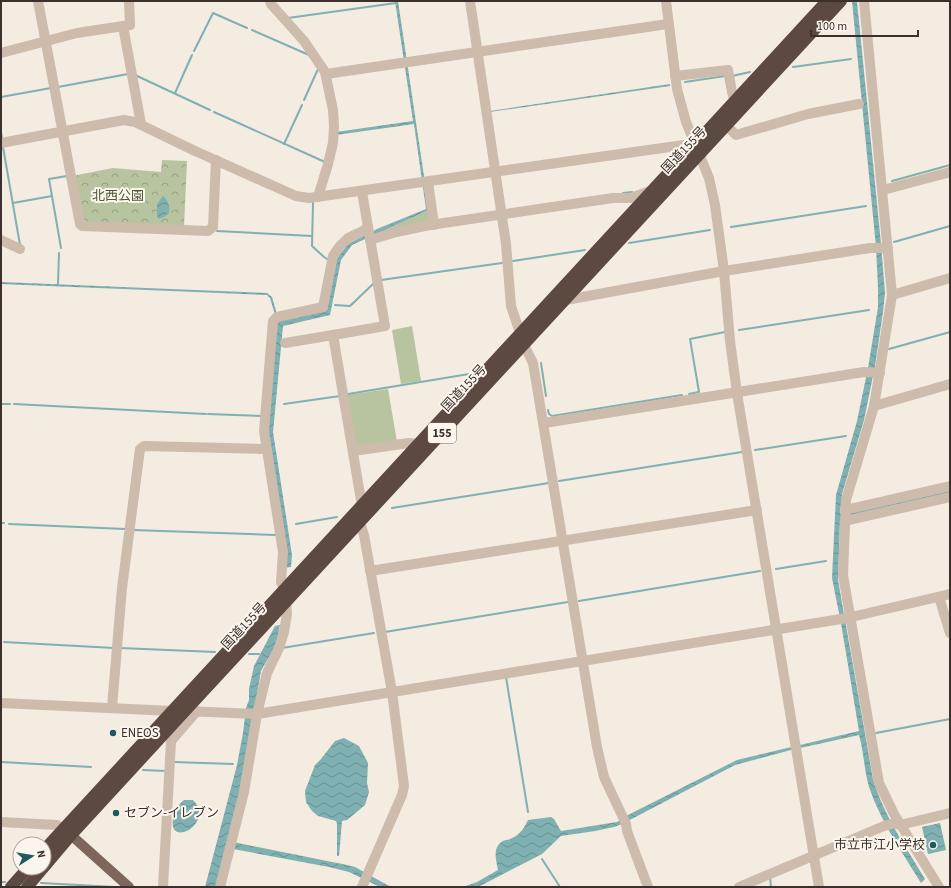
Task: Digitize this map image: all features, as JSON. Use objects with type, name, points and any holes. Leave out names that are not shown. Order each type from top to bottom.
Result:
[{"type":"highway","name":"国道155号","points":[[52,844],[67,832],[185,711],[566,300],[735,102],[827,1]]},
{"type":"highway","name":"国道155号","points":[[52,854],[67,832],[172,711],[418,444],[654,190],[695,149],[726,125],[841,1]]},
{"type":"highway","points":[[11,887],[21,876]]},
{"type":"highway","name":"国道155号","points":[[27,887],[36,876]]},
{"type":"main road","points":[[67,832],[128,887]]},
{"type":"street","points":[[38,1],[78,222],[82,226],[208,231],[213,227],[216,160]]},
{"type":"street","points":[[1,53],[77,33],[130,25],[129,1]]},
{"type":"street","points":[[270,1],[304,41],[326,74],[333,110],[333,143],[318,197]]},
{"type":"street","points":[[470,1],[506,244],[511,306],[524,344],[533,363],[564,541],[597,747],[604,777],[624,820],[648,887]]},
{"type":"street","points":[[666,1],[677,89],[695,149],[709,178],[715,205],[724,271],[730,341],[737,393],[819,887]]},
{"type":"street","points":[[864,1],[892,295],[873,372],[874,406],[846,500],[843,575],[846,618],[879,783],[893,825],[939,887]]},
{"type":"street","points":[[326,74],[668,24]]},
{"type":"street","points":[[123,26],[141,124]]},
{"type":"street","points":[[675,76],[728,70],[735,102]]},
{"type":"street","points":[[726,125],[736,135],[808,114],[859,104]]},
{"type":"street","points":[[1,143],[124,120],[141,124],[296,196],[309,198],[362,192],[684,145],[695,149]]},
{"type":"street","points":[[883,190],[950,172]]},
{"type":"street","points":[[425,182],[434,225]]},
{"type":"street","points":[[285,589],[281,582],[283,552],[264,431],[273,321],[278,317],[323,307],[333,256],[339,247],[348,238],[363,231],[369,234],[396,232],[613,198],[631,198],[654,190]]},
{"type":"street","points":[[285,343],[385,326],[362,192]]},
{"type":"street","points":[[1,240],[20,250]]},
{"type":"street","points":[[566,300],[724,271],[870,248],[887,248]]},
{"type":"street","points":[[892,295],[950,278]]},
{"type":"street","points":[[333,335],[362,506]]},
{"type":"street","points":[[544,423],[873,372]]},
{"type":"street","points":[[874,406],[950,384]]},
{"type":"street","points":[[353,451],[409,443],[418,444]]},
{"type":"street","points":[[112,707],[122,588],[140,449],[144,446],[266,449]]},
{"type":"street","points":[[845,516],[950,486]]},
{"type":"street","points":[[845,516],[950,497]]},
{"type":"street","points":[[370,571],[756,510]]},
{"type":"street","points":[[360,522],[364,535],[392,692],[404,786],[402,795],[365,880]]},
{"type":"street","points":[[185,711],[257,714],[777,630],[846,618],[950,594]]},
{"type":"street","points":[[939,597],[950,633]]},
{"type":"street","points":[[220,887],[249,769],[257,714],[267,673],[279,648],[284,632],[287,614],[286,602]]},
{"type":"street","points":[[1,703],[172,711]]},
{"type":"street","points":[[164,887],[171,741],[197,711]]},
{"type":"street","points":[[739,887],[813,855],[893,825],[950,813]]},
{"type":"street","points":[[1,822],[57,825],[67,832]]},
{"type":"green space","name":"北西公園","points":[[162,160],[187,161],[184,227],[84,223],[72,176],[113,168],[161,172]]},
{"type":"green space","points":[[429,210],[432,223],[372,236]]},
{"type":"green space","points":[[412,326],[421,381],[401,384],[392,330]]},
{"type":"green space","points":[[388,389],[397,442],[356,447],[347,395]]},
{"type":"water","points":[[395,1],[398,1],[429,210],[352,245],[341,260],[330,315],[283,326],[273,432],[292,555],[291,567],[284,568],[265,432],[275,321],[325,311],[335,261],[348,244],[377,229],[426,209],[414,124],[336,135],[336,132],[413,121]]},
{"type":"water","points":[[852,1],[857,1],[885,293],[875,366],[864,420],[842,494],[840,513],[950,488],[950,494],[840,520],[838,580],[873,779],[889,818],[925,879],[921,883],[892,836],[874,800],[866,774],[859,735],[791,750],[735,765],[622,824],[595,831],[561,836],[542,854],[482,885],[476,887],[463,887],[477,882],[498,870],[496,862],[497,847],[503,841],[520,833],[528,820],[551,817],[554,819],[561,831],[617,822],[737,760],[859,731],[832,578],[836,495],[857,421],[868,368],[878,307],[876,247]]},
{"type":"water","points":[[670,84],[670,86],[490,112],[490,111]]},
{"type":"water","points":[[163,196],[168,203],[169,213],[159,219],[157,216],[157,204]]},
{"type":"water","points":[[1,282],[267,293],[272,297],[277,314],[275,315],[270,298],[267,295],[1,284]]},
{"type":"water","points":[[280,625],[276,645],[261,671],[233,842],[355,867],[391,887],[380,887],[349,872],[329,867],[233,849],[216,887],[205,887],[237,765],[254,666],[275,626]]},
{"type":"water","points":[[344,738],[359,746],[368,763],[367,783],[369,792],[365,805],[347,820],[342,821],[339,856],[337,856],[336,821],[318,816],[312,811],[306,802],[305,791],[315,765],[335,741]]},
{"type":"water","points":[[184,800],[193,800],[199,809],[199,817],[190,829],[183,832],[177,832],[173,828],[173,819],[175,811]]},
{"type":"water","points":[[940,823],[946,850],[928,854],[922,827]]},
{"type":"waterway","points":[[288,18],[396,3]]},
{"type":"waterway","points":[[194,51],[213,13],[247,28]]},
{"type":"waterway","points":[[252,30],[309,55]]},
{"type":"waterway","points":[[175,93],[192,55]]},
{"type":"waterway","points":[[793,67],[851,59]]},
{"type":"waterway","points":[[304,100],[318,69]]},
{"type":"waterway","points":[[732,76],[750,72]]},
{"type":"waterway","points":[[58,87],[128,74]]},
{"type":"waterway","points":[[135,75],[210,110]]},
{"type":"waterway","points":[[685,82],[725,76]]},
{"type":"waterway","points":[[1,97],[51,88]]},
{"type":"waterway","points":[[284,144],[302,105]]},
{"type":"waterway","points":[[214,112],[325,162]]},
{"type":"waterway","points":[[1,133],[2,138]]},
{"type":"waterway","points":[[3,147],[20,245]]},
{"type":"waterway","points":[[892,181],[950,165]]},
{"type":"waterway","points":[[61,248],[49,179],[67,176]]},
{"type":"waterway","points":[[623,193],[632,192]]},
{"type":"waterway","points":[[13,203],[52,196]]},
{"type":"waterway","points":[[313,203],[312,246],[327,259]]},
{"type":"waterway","points":[[731,227],[866,206]]},
{"type":"waterway","points":[[894,242],[950,226]]},
{"type":"waterway","points":[[629,243],[710,230]]},
{"type":"waterway","points":[[217,231],[312,236]]},
{"type":"waterway","points":[[513,261],[585,250]]},
{"type":"waterway","points":[[58,284],[59,253]]},
{"type":"waterway","points":[[381,280],[502,263]]},
{"type":"waterway","points":[[335,305],[350,306],[374,283]]},
{"type":"waterway","points":[[739,330],[869,310]]},
{"type":"waterway","points":[[689,394],[699,392],[690,339],[725,332]]},
{"type":"waterway","points":[[889,349],[950,332]]},
{"type":"waterway","points":[[541,363],[546,396]]},
{"type":"waterway","points":[[348,394],[469,374]]},
{"type":"waterway","points":[[548,410],[549,414],[552,416],[682,395]]},
{"type":"waterway","points":[[284,404],[340,396]]},
{"type":"waterway","points":[[1,404],[10,404]]},
{"type":"waterway","points":[[14,404],[206,414]]},
{"type":"waterway","points":[[208,414],[261,416]]},
{"type":"waterway","points":[[755,450],[846,436]]},
{"type":"waterway","points":[[559,481],[742,452]]},
{"type":"waterway","points":[[392,508],[549,483]]},
{"type":"waterway","points":[[296,524],[337,517]]},
{"type":"waterway","points":[[9,524],[125,529]]},
{"type":"waterway","points":[[133,530],[276,535]]},
{"type":"waterway","points":[[776,569],[826,561]]},
{"type":"waterway","points":[[579,601],[760,571]]},
{"type":"waterway","points":[[385,632],[568,602]]},
{"type":"waterway","points":[[282,648],[374,633]]},
{"type":"waterway","points":[[4,642],[114,648]]},
{"type":"waterway","points":[[120,648],[215,652]]},
{"type":"waterway","points":[[249,654],[259,654]]},
{"type":"waterway","points":[[506,677],[528,812]]},
{"type":"waterway","points":[[876,733],[950,719]]},
{"type":"waterway","points":[[1,762],[91,767]]},
{"type":"waterway","points":[[174,762],[233,764]]},
{"type":"waterway","points":[[143,770],[166,771]]},
{"type":"waterway","points":[[542,859],[560,887]]},
{"type":"waterway","points":[[770,877],[771,887]]},
{"type":"waterway","points":[[41,883],[115,887]]},
{"type":"place","name":"ENEOS","points":[[113,733]]},
{"type":"place","name":"セブン-イレブン","points":[[116,813]]},
{"type":"place","name":"市立市江小学校","points":[[933,845]]}]
